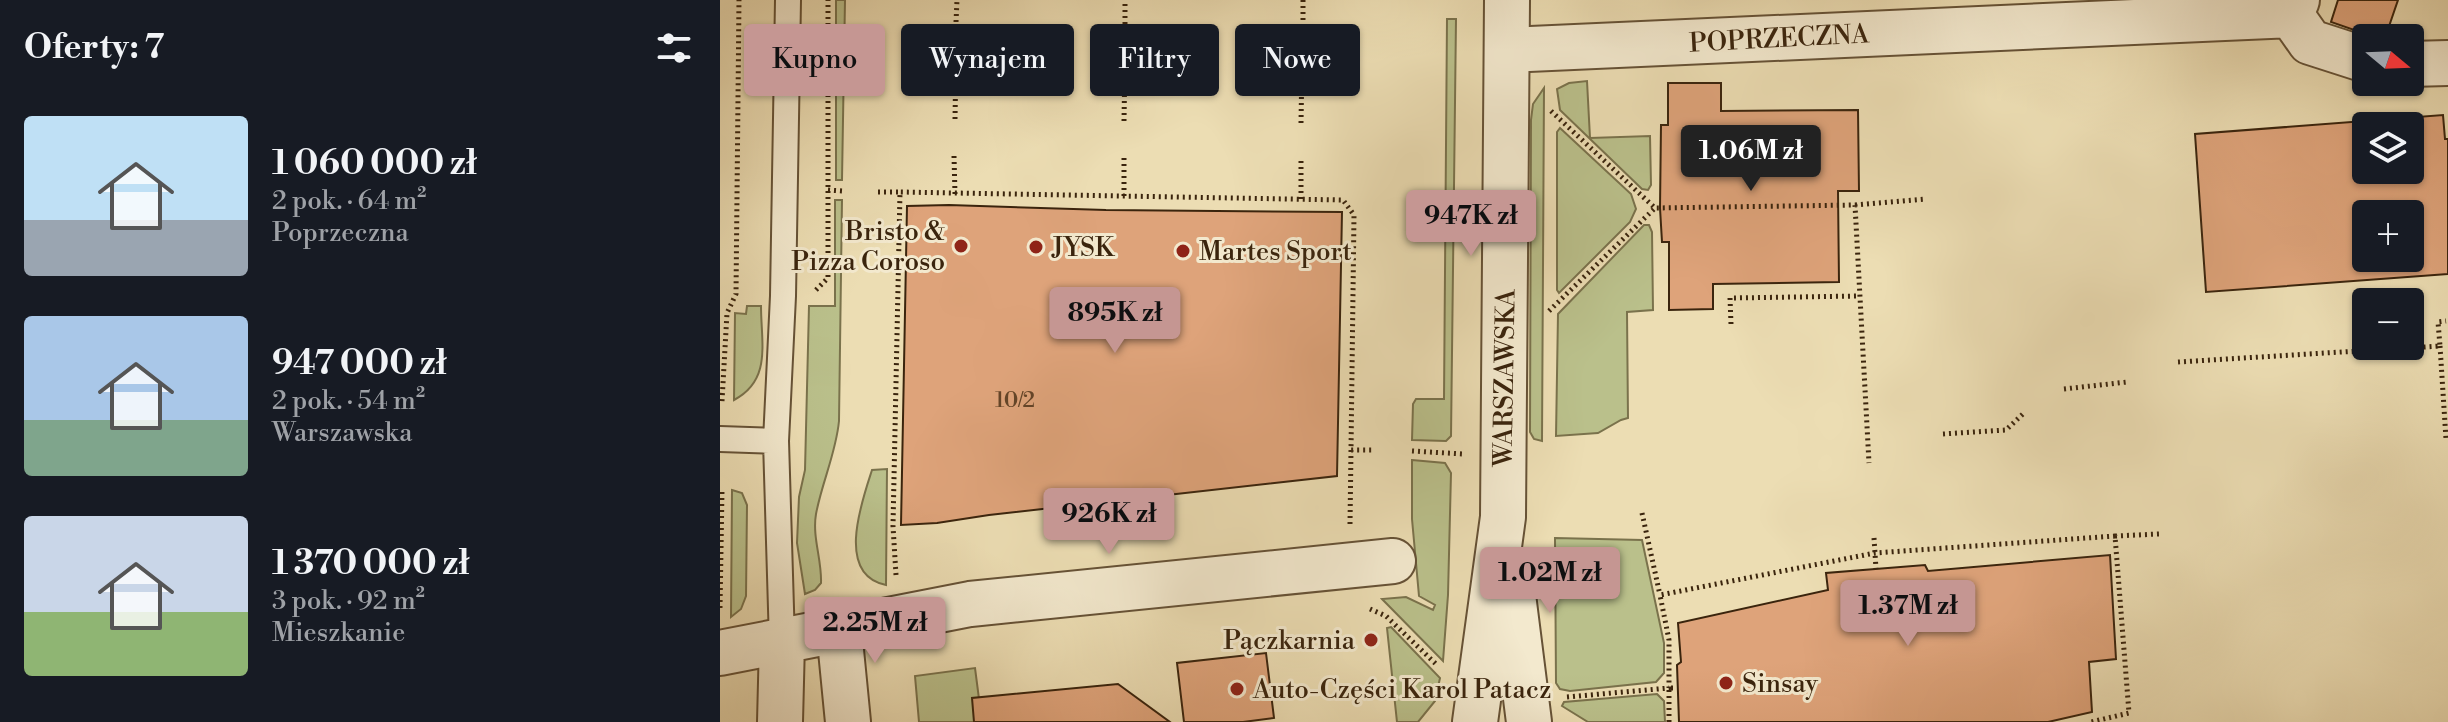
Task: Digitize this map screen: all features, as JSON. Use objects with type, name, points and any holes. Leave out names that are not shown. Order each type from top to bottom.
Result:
[{"type":"street","name":"WARSZAWSKA","points":[[1475,722],[1503,517],[1507,0]]},
{"type":"street","name":"POPRZECZNA","points":[[1507,50],[2294,7],[2310,42],[2352,56]]},
{"type":"street","points":[[2424,64],[2448,63]]},
{"type":"street","name":"WARSZAWSKA","points":[[1503,517],[1529,722]]},
{"type":"street","points":[[720,653],[970,604],[1393,561]]},
{"type":"street","points":[[839,630],[846,713]]},
{"type":"street","points":[[780,722],[782,642]]},
{"type":"lane","points":[[782,642],[776,441],[783,296],[788,0]]},
{"type":"lane","points":[[720,439],[776,441]]},
{"type":"path","points":[[722,401],[727,313],[740,294],[739,0]]},
{"type":"path","points":[[811,296],[828,278],[828,0]]},
{"type":"path","points":[[956,22],[957,0]]},
{"type":"path","points":[[1125,0],[1125,24]]},
{"type":"path","points":[[1303,0],[1303,24]]},
{"type":"path","points":[[738,86],[744,86]]},
{"type":"path","points":[[955,96],[955,119]]},
{"type":"path","points":[[1124,96],[1124,121]]},
{"type":"path","points":[[1301,96],[1301,123]]},
{"type":"path","points":[[1551,111],[1655,208]]},
{"type":"path","points":[[954,156],[955,194]]},
{"type":"path","points":[[1124,158],[1124,197]]},
{"type":"path","points":[[1301,161],[1301,199]]},
{"type":"path","points":[[828,190],[842,191]]},
{"type":"path","points":[[878,192],[1343,200],[1354,215],[1350,524]]},
{"type":"path","points":[[897,583],[893,526],[900,192]]},
{"type":"path","points":[[1549,311],[1655,208],[1855,205],[1926,199]]},
{"type":"path","points":[[1855,205],[1869,463]]},
{"type":"path","points":[[1731,324],[1730,298],[1860,296]]},
{"type":"path","points":[[2446,321],[2438,322],[2448,439]]},
{"type":"path","points":[[2178,362],[2440,346]]},
{"type":"path","points":[[2064,389],[2127,382]]},
{"type":"path","points":[[1943,434],[2006,430],[2025,412]]},
{"type":"path","points":[[1351,450],[1375,450]]},
{"type":"path","points":[[1412,451],[1465,454]]},
{"type":"path","points":[[720,609],[722,490]]},
{"type":"path","points":[[1642,513],[1669,640],[1669,722]]},
{"type":"path","points":[[1660,595],[1875,553],[2159,534]]},
{"type":"path","points":[[2091,722],[2129,713],[2115,536]]},
{"type":"path","points":[[1874,538],[1876,569]]},
{"type":"path","points":[[1369,608],[1386,616],[1447,675]]},
{"type":"path","points":[[1565,697],[1677,688]]},
{"type":"green space","points":[[836,0],[845,0],[845,24],[836,24]]},
{"type":"green space","points":[[1447,19],[1456,19],[1451,436],[1446,441],[1412,440],[1413,404],[1416,399],[1444,399]]},
{"type":"green space","points":[[1587,81],[1590,138],[1650,136],[1651,185],[1648,190],[1642,189],[1560,110],[1557,89],[1569,83]]},
{"type":"green space","points":[[1544,88],[1542,441],[1534,439],[1530,432],[1531,120],[1533,104]]},
{"type":"green space","points":[[836,96],[843,96],[842,180],[836,180]]},
{"type":"green space","points":[[1560,128],[1631,194],[1636,209],[1630,222],[1559,293],[1557,132]]},
{"type":"green space","points":[[835,200],[842,200],[839,421],[816,514],[821,583],[805,594],[797,543],[799,497],[805,470],[809,306],[835,306]]},
{"type":"green space","points":[[1644,225],[1649,225],[1652,232],[1653,310],[1627,312],[1628,418],[1598,433],[1556,436],[1558,314]]},
{"type":"green space","points":[[747,306],[761,306],[762,359],[754,382],[734,400],[735,313],[746,314]]},
{"type":"green space","points":[[1412,460],[1445,463],[1451,473],[1443,661],[1382,599],[1406,597],[1433,610],[1435,605],[1419,596],[1412,519]]},
{"type":"green space","points":[[887,469],[886,585],[870,578],[861,567],[856,535],[872,470]]},
{"type":"green space","points":[[732,490],[742,493],[747,505],[746,596],[741,609],[731,617]]},
{"type":"green space","points":[[1555,538],[1642,540],[1664,643],[1664,673],[1656,682],[1570,691],[1560,689],[1556,683]]},
{"type":"green space","points":[[1391,627],[1440,678],[1435,701],[1418,722],[1397,722],[1387,628]]},
{"type":"green space","points":[[975,668],[982,722],[919,722],[915,676]]},
{"type":"green space","points":[[1657,694],[1664,701],[1665,722],[1588,722],[1562,706],[1564,702]]},
{"type":"building","points":[[2338,0],[2398,0],[2390,24],[2352,24],[2352,29],[2331,22]]},
{"type":"building","points":[[1668,83],[1721,83],[1721,111],[1858,110],[1859,191],[1838,191],[1839,282],[1713,284],[1713,309],[1669,310],[1669,242],[1662,242],[1660,208],[1661,125],[1668,125]]},
{"type":"building","points":[[2443,115],[2445,139],[2448,139],[2448,274],[2206,292],[2195,134],[2352,122],[2352,184],[2424,184],[2424,116]]},
{"type":"building","points":[[907,206],[1342,212],[1337,476],[901,525]]},
{"type":"building","points":[[2110,555],[2116,659],[2089,662],[2092,712],[2048,722],[1679,722],[1677,665],[1681,662],[1678,623],[1828,590],[1826,573],[1925,565],[1928,571]]},
{"type":"building","name":"Auto-Części Karol Patacz","points":[[1266,653],[1274,718],[1243,722],[1184,722],[1177,663]]},
{"type":"building","points":[[1118,684],[1170,722],[974,722],[972,698]]},
{"type":"place","name":"Bristo & Pizza Coroso","points":[[961,246]]},
{"type":"place","name":"JYSK","points":[[1036,247]]},
{"type":"place","name":"Martes Sport","points":[[1183,251]]},
{"type":"place","name":"Pączkarnia","points":[[1371,640]]},
{"type":"place","name":"Sinsay","points":[[1726,683]]},
{"type":"place","name":"Auto-Części Karol Patacz","points":[[1237,689]]}]
